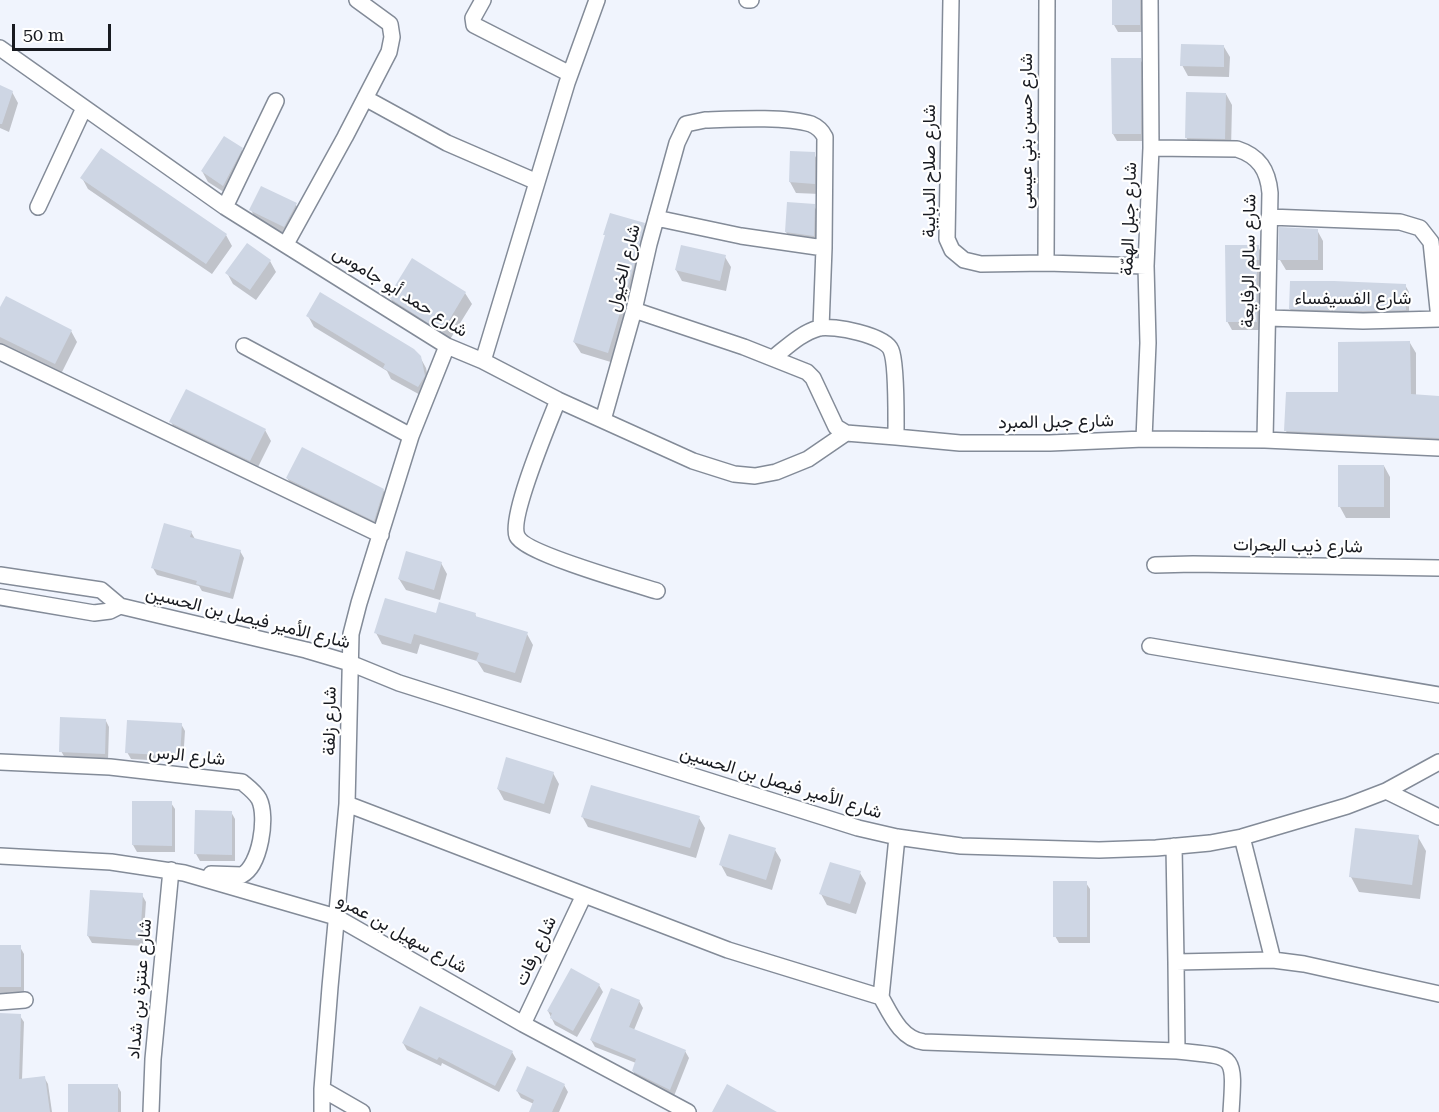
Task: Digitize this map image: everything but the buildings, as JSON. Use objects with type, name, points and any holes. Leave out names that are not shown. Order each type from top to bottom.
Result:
[{"type":"street","points":[[286,244],[345,137],[388,52],[392,37],[390,24],[357,0]]},
{"type":"street","points":[[483,0],[473,18],[474,25],[570,74]]},
{"type":"street","points":[[483,361],[570,74],[597,0]]},
{"type":"street","name":"شارع صلاح الدبايبة","points":[[951,0],[947,239],[952,250],[964,260],[981,264],[1146,266]]},
{"type":"street","name":"شارع حسن بني عيسى","points":[[1046,263],[1047,0]]},
{"type":"street","name":"شارع جبل الهمّة","points":[[1144,439],[1148,343],[1146,266],[1151,148],[1150,0]]},
{"type":"street","name":"شارع حمد أبو جاموس","points":[[0,48],[225,207],[447,345],[558,400],[693,461],[734,474],[755,476],[776,472],[800,462],[846,433]]},
{"type":"street","points":[[365,98],[447,143],[537,182]]},
{"type":"street","points":[[225,207],[276,101]]},
{"type":"street","points":[[38,207],[84,108]]},
{"type":"street","name":"شارع الخيول","points":[[603,420],[634,310],[656,218],[677,143],[684,127],[693,121],[766,120],[799,122],[821,130],[825,137],[826,150],[824,248]]},
{"type":"street","name":"شارع سالم الرفايعة","points":[[1151,148],[1237,149],[1250,153],[1263,165],[1267,173],[1270,193],[1265,440]]},
{"type":"street","points":[[1269,217],[1401,222],[1420,228],[1431,242],[1439,319]]},
{"type":"street","points":[[656,218],[741,236],[824,248],[821,328]]},
{"type":"street","points":[[634,310],[807,372],[813,378],[836,427],[846,433]]},
{"type":"street","name":"شارع الفسيفساء","points":[[1268,318],[1363,321],[1439,319]]},
{"type":"street","points":[[773,358],[804,334],[821,328],[865,335],[887,343],[893,356],[896,437]]},
{"type":"street","name":"شارع زلفة","points":[[322,1112],[322,1089],[347,804],[350,663],[354,618],[411,436],[447,345]]},
{"type":"street","points":[[244,346],[411,436]]},
{"type":"street","points":[[0,352],[381,535]]},
{"type":"street","points":[[558,400],[519,506],[515,534],[519,540],[559,560],[657,591]]},
{"type":"street","name":"شارع جبل المبرد","points":[[846,433],[960,443],[1050,443],[1144,439],[1265,440],[1439,448]]},
{"type":"street","name":"شارع ذيب البحرات","points":[[1155,565],[1439,568]]},
{"type":"street","name":"شارع الأمير فيصل بن الحسين","points":[[0,575],[101,590],[120,606],[306,650],[350,663],[399,683],[808,813],[897,837],[935,843],[1010,849],[1099,850],[1174,846],[1242,837],[1317,816],[1386,791],[1439,762]]},
{"type":"street","name":"شارع الأمير فيصل بن الحسين","points":[[0,597],[94,613],[110,611],[120,606]]},
{"type":"street","points":[[1150,646],[1439,695]]},
{"type":"street","name":"شارع الرس","points":[[0,762],[110,767],[236,780],[245,784],[258,798],[262,818],[259,847],[249,869],[245,874],[238,876],[178,872]]},
{"type":"street","points":[[1386,791],[1439,817]]},
{"type":"street","points":[[347,804],[728,950],[881,997]]},
{"type":"street","points":[[897,837],[881,997],[904,1033],[917,1041],[1177,1051],[1218,1055],[1228,1060],[1234,1072],[1231,1112]]},
{"type":"street","points":[[1242,837],[1273,960]]},
{"type":"street","points":[[1174,846],[1177,1051]]},
{"type":"street","name":"شارع سهيل بن عمرو","points":[[0,856],[111,862],[178,872],[336,917],[523,1024],[688,1112]]},
{"type":"street","name":"شارع عنترة بن شداد","points":[[151,1112],[153,1059],[178,872]]},
{"type":"street","name":"شارع رفات","points":[[523,1024],[584,895]]},
{"type":"street","points":[[1176,962],[1273,960],[1340,970],[1439,994]]},
{"type":"street","points":[[0,1002],[25,1000]]},
{"type":"street","points":[[322,1089],[362,1112]]}]
